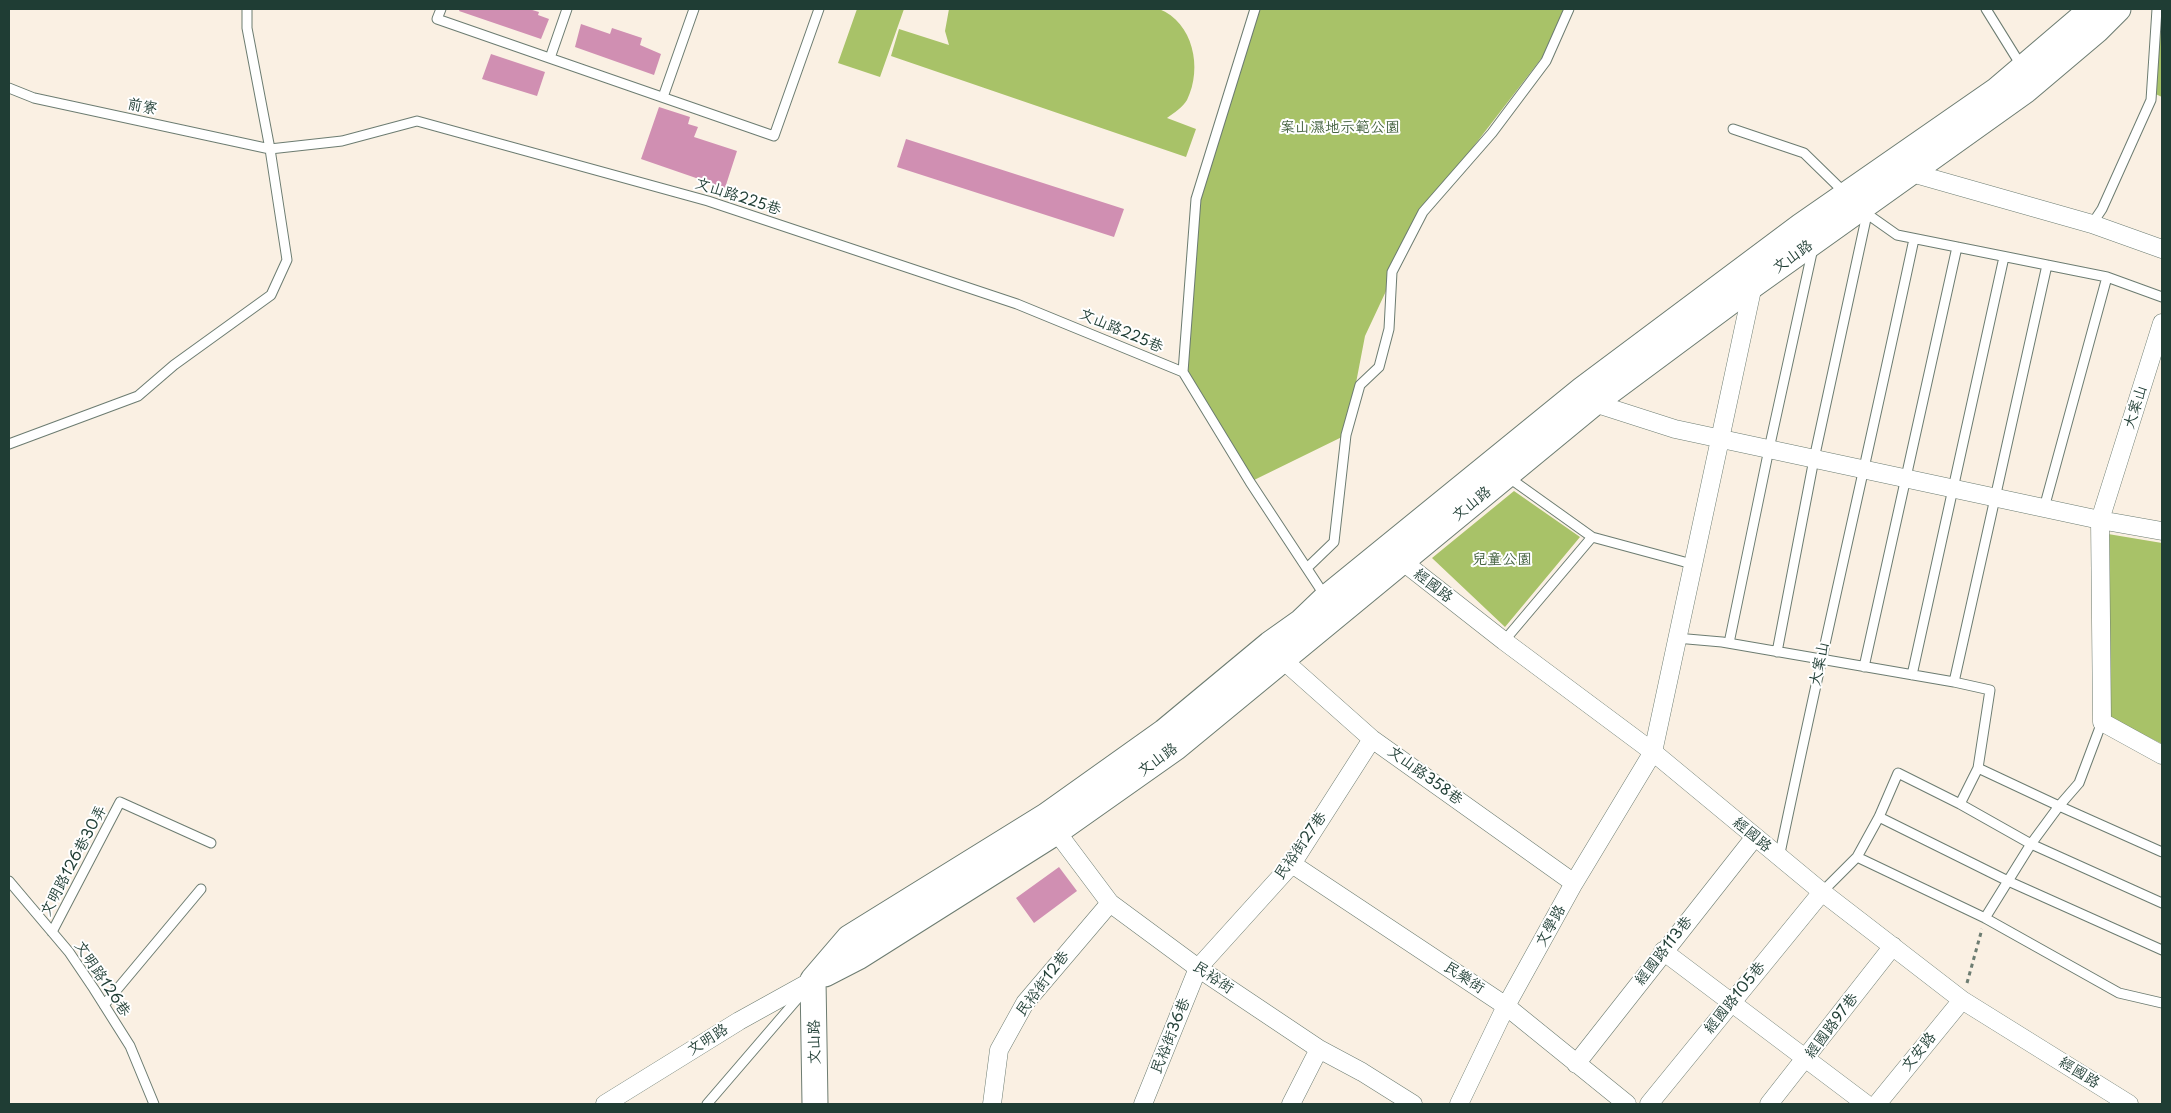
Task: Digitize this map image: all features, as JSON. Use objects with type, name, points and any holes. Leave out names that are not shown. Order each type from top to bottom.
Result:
[{"type":"main road","name":"文山路","points":[[1051,824],[1270,644],[1301,622],[1326,598],[1396,554],[1506,476],[1588,396],[1754,285],[1814,242],[2092,9]]},
{"type":"main road","name":"文山路","points":[[815,1104],[813,980],[858,957],[1051,824],[1175,748],[1283,660],[1396,554],[1750,264],[1858,206],[1912,173],[2026,90],[2097,30],[2118,9]]},
{"type":"street","points":[[1912,173],[2092,224],[2162,249]]},
{"type":"street","points":[[1652,752],[1754,285]]},
{"type":"street","name":"大案山","points":[[2102,722],[2100,520],[2162,323]]},
{"type":"street","points":[[1588,396],[1675,429],[2100,520],[2162,531]]},
{"type":"street","name":"經國路","points":[[1396,554],[1504,642],[1652,752],[1754,838],[1962,1000],[2129,1104]]},
{"type":"street","name":"文山路358巷","points":[[1283,660],[1372,738],[1574,883]]},
{"type":"street","points":[[2102,722],[2162,755]]},
{"type":"street","name":"民裕街27巷","points":[[1198,968],[1292,864],[1372,738]]},
{"type":"street","name":"文學路","points":[[1459,1104],[1506,1006],[1574,883],[1652,752]]},
{"type":"street","name":"民裕街","points":[[1051,824],[1110,903],[1198,968],[1319,1049],[1362,1072],[1413,1104]]},
{"type":"street","name":"經國路113巷","points":[[1576,1064],[1663,951],[1754,838]]},
{"type":"street","name":"民樂街","points":[[1292,864],[1506,1006],[1627,1104]]},
{"type":"street","name":"經國路105巷","points":[[1649,1104],[1822,892]]},
{"type":"street","name":"民裕街12巷","points":[[992,1104],[999,1050],[1025,1003],[1110,903]]},
{"type":"street","name":"經國路97巷","points":[[1770,1104],[1807,1059],[1893,946]]},
{"type":"street","points":[[1663,951],[1866,1104]]},
{"type":"street","name":"民裕街36巷","points":[[1143,1104],[1198,968]]},
{"type":"street","name":"文明路","points":[[605,1104],[739,1021],[813,980]]},
{"type":"street","name":"文安路","points":[[1876,1104],[1962,1000]]},
{"type":"street","points":[[1292,1104],[1319,1049]]},
{"type":"lane","points":[[9,444],[138,396],[174,365],[271,295],[287,260],[270,149],[247,28],[247,9]]},
{"type":"lane","points":[[441,9],[437,18],[774,136],[819,9]]},
{"type":"lane","points":[[550,58],[567,9]]},
{"type":"lane","points":[[663,97],[694,9]]},
{"type":"lane","name":"文山路225巷","points":[[270,149],[342,141],[417,121],[726,208],[1017,304],[1183,372],[1196,199],[1256,9]]},
{"type":"lane","points":[[1307,568],[1334,542],[1346,435],[1360,385],[1379,367],[1389,329],[1392,272],[1423,212],[1492,133],[1546,60],[1569,9]]},
{"type":"lane","points":[[1986,9],[2022,67]]},
{"type":"lane","points":[[2092,224],[2102,209],[2151,100],[2158,9]]},
{"type":"lane","name":"前寮","points":[[9,88],[34,98],[270,149]]},
{"type":"lane","points":[[1733,128],[1804,153],[1858,206],[1897,235],[1914,240],[2107,277],[2162,298]]},
{"type":"lane","points":[[1777,652],[1814,459],[1858,206]]},
{"type":"lane","name":"大案山","points":[[1779,858],[1914,240]]},
{"type":"lane","points":[[1729,643],[1814,242]]},
{"type":"lane","points":[[1864,666],[1957,247]]},
{"type":"lane","points":[[1912,675],[2004,257]]},
{"type":"lane","points":[[1954,682],[2047,266]]},
{"type":"lane","points":[[2044,508],[2107,277]]},
{"type":"lane","points":[[1183,372],[1250,482],[1326,598]]},
{"type":"lane","points":[[1506,476],[1592,537],[1692,564]]},
{"type":"lane","points":[[1504,642],[1592,537]]},
{"type":"lane","points":[[1676,638],[1729,643],[1990,690],[1978,768],[1960,804]]},
{"type":"lane","points":[[1985,918],[2031,844],[2058,806],[2079,783],[2102,722]]},
{"type":"lane","points":[[1978,768],[2162,852]]},
{"type":"lane","points":[[1822,892],[1857,857],[1879,817],[1898,773],[1960,804],[2031,844],[2162,903]]},
{"type":"lane","name":"文明路126巷30弄","points":[[52,932],[120,802],[211,844]]},
{"type":"lane","points":[[1879,817],[2008,881],[2162,950]]},
{"type":"lane","points":[[1857,857],[1985,918],[2119,993],[2162,1003]]},
{"type":"lane","name":"文明路126巷","points":[[9,881],[68,952],[104,1005],[130,1046],[154,1104]]},
{"type":"lane","points":[[104,1005],[201,889]]},
{"type":"lane","points":[[708,1104],[813,980]]},
{"type":"path","points":[[1962,1000],[1985,918]]},
{"type":"green space","points":[[857,9],[904,9],[880,77],[838,63]]},
{"type":"green space","points":[[949,9],[1159,9],[1171,15],[1187,35],[1192,47],[1194,61],[1192,87],[1187,100],[1167,118],[1196,129],[1186,157],[891,56],[899,29],[949,45],[945,31]]},
{"type":"green space","name":"案山濕地示範公園","points":[[1255,9],[1573,9],[1554,42],[1423,212],[1365,336],[1346,435],[1250,482],[1183,372],[1196,199]]},
{"type":"green space","points":[[2162,20],[2162,97],[2149,91]]},
{"type":"green space","name":"兒童公園","points":[[1514,491],[1580,537],[1505,627],[1432,558]]},
{"type":"green space","points":[[2108,534],[2162,543],[2162,744],[2111,718]]},
{"type":"building","points":[[460,9],[529,9],[539,12],[538,15],[549,19],[541,39],[459,11]]},
{"type":"building","points":[[581,24],[610,34],[612,28],[642,38],[640,45],[661,54],[654,75],[575,47]]},
{"type":"building","points":[[491,54],[545,72],[537,96],[482,79]]},
{"type":"building","points":[[659,107],[690,117],[688,124],[698,127],[694,137],[737,151],[725,188],[641,159]]},
{"type":"building","points":[[906,139],[1124,209],[1114,237],[897,167]]},
{"type":"building","points":[[1059,867],[1077,891],[1034,923],[1016,898]]}]
